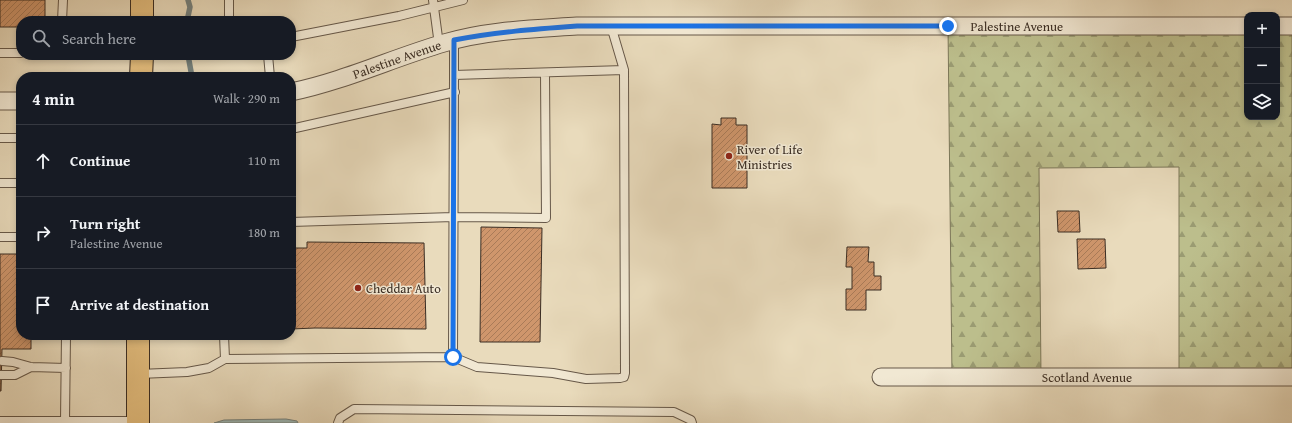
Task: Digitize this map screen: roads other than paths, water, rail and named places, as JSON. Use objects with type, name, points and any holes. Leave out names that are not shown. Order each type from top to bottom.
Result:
[{"type":"main road","points":[[142,0],[142,16]]},
{"type":"main road","points":[[141,72],[142,60]]},
{"type":"main road","points":[[138,340],[138,422]]},
{"type":"street","name":"Palestine Avenue","points":[[296,91],[343,78],[446,43],[480,35],[531,29],[577,26],[1244,26]]},
{"type":"street","points":[[1280,26],[1292,26]]},
{"type":"street","points":[[0,101],[16,101]]},
{"type":"street","name":"Scotland Avenue","points":[[881,377],[1292,377]]},
{"type":"lane","points":[[62,16],[63,0]]},
{"type":"lane","points":[[229,0],[229,16]]},
{"type":"lane","points":[[296,36],[400,16],[434,3],[463,0]]},
{"type":"lane","points":[[434,3],[454,75],[453,357]]},
{"type":"lane","points":[[138,374],[187,372],[208,368],[225,359],[453,357],[477,367],[553,373],[586,379],[624,377],[624,70],[611,26]]},
{"type":"lane","points":[[0,53],[16,53]]},
{"type":"lane","points":[[268,60],[270,72]]},
{"type":"lane","points":[[454,75],[624,70]]},
{"type":"lane","points":[[296,222],[453,217],[546,218],[545,72]]},
{"type":"lane","points":[[296,128],[454,92]]},
{"type":"lane","points":[[0,138],[16,138]]},
{"type":"lane","points":[[0,183],[16,183]]},
{"type":"lane","points":[[0,237],[16,237]]},
{"type":"lane","points":[[65,421],[66,340]]},
{"type":"lane","points":[[224,340],[225,359]]},
{"type":"lane","points":[[2,361],[13,362],[31,367],[66,368]]},
{"type":"lane","points":[[1,375],[15,375],[31,367]]},
{"type":"lane","points":[[338,423],[340,418],[354,409],[674,412],[691,420],[692,423]]},
{"type":"lane","points":[[0,422],[138,422]]},
{"type":"water","points":[[286,419],[297,421],[298,423],[214,423],[224,420]]},
{"type":"waterway","points":[[188,0],[190,7],[188,16]]},
{"type":"waterway","points":[[189,60],[191,72]]},
{"type":"place","name":"River of Life Ministries","points":[[729,156]]},
{"type":"place","name":"Cheddar Auto","points":[[358,288]]}]
